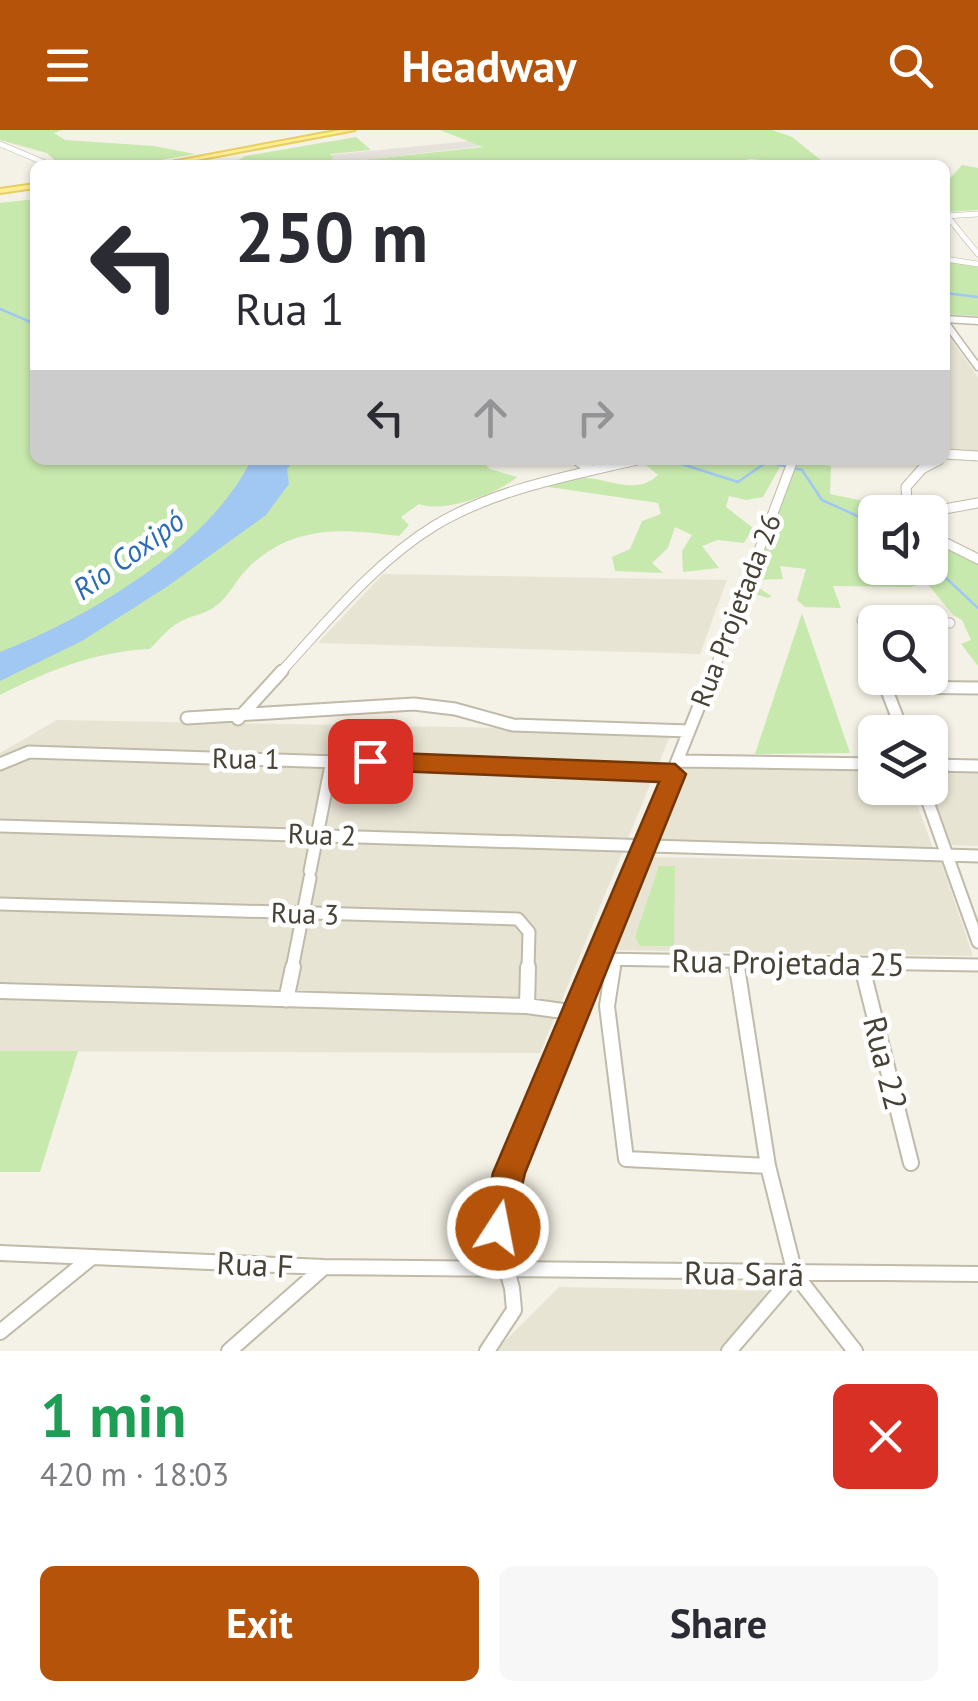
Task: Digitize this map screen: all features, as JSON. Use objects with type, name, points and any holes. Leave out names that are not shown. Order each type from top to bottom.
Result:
[{"type":"main road","points":[[190,160],[352,130]]},
{"type":"main road","points":[[299,141],[366,130]]},
{"type":"main road","points":[[205,160],[235,153]]},
{"type":"main road","points":[[13,194],[30,188]]},
{"type":"main road","points":[[0,195],[30,195]]},
{"type":"street","points":[[0,144],[38,160]]},
{"type":"street","points":[[950,216],[978,214]]},
{"type":"street","points":[[950,221],[978,254]]},
{"type":"street","points":[[950,260],[978,264]]},
{"type":"street","points":[[950,321],[978,320]]},
{"type":"street","points":[[950,328],[978,367]]},
{"type":"street","points":[[950,456],[978,456]]},
{"type":"street","points":[[583,465],[590,470]]},
{"type":"street","points":[[238,719],[392,560],[433,527],[514,492],[614,465]]},
{"type":"street","name":"Rua Projetada 26","points":[[487,1351],[516,1308],[510,1270],[498,1242],[502,1194],[677,767],[791,465]]},
{"type":"street","points":[[907,495],[906,487],[929,465]]},
{"type":"street","points":[[948,508],[978,503]]},
{"type":"street","points":[[948,544],[978,558]]},
{"type":"street","points":[[948,686],[978,688]]},
{"type":"street","points":[[187,718],[238,719],[334,704],[448,707],[482,720],[512,724],[690,731]]},
{"type":"street","name":"Rua 1","points":[[0,764],[29,752],[677,767],[858,764]]},
{"type":"street","points":[[286,1000],[332,760]]},
{"type":"street","points":[[948,765],[978,766]]},
{"type":"street","points":[[929,805],[978,942]]},
{"type":"street","name":"Rua 2","points":[[0,826],[978,856]]},
{"type":"street","name":"Rua 3","points":[[0,904],[518,919],[528,932],[526,1006]]},
{"type":"street","name":"Rua Projetada 25","points":[[597,959],[978,965]]},
{"type":"street","points":[[614,960],[607,1006],[626,1159],[768,1166]]},
{"type":"street","points":[[736,962],[768,1166],[795,1274],[855,1351]]},
{"type":"street","name":"Rua 22","points":[[861,963],[911,1163]]},
{"type":"street","points":[[0,990],[526,1006],[578,1013]]},
{"type":"street","name":"Rua F","points":[[0,1252],[324,1267],[510,1270]]},
{"type":"street","points":[[0,1332],[93,1257]]},
{"type":"street","points":[[229,1351],[324,1267]]},
{"type":"street","name":"Rua Sarã","points":[[510,1270],[978,1274]]},
{"type":"street","points":[[729,1351],[795,1274]]},
{"type":"shaded area","points":[[470,141],[483,146],[361,160],[333,160],[329,155]]},
{"type":"shaded area","points":[[950,338],[978,377],[978,453],[952,451]]},
{"type":"shaded area","points":[[383,574],[727,580],[700,654],[318,643]]},
{"type":"shaded area","points":[[57,720],[672,731],[540,1053],[0,1051],[0,753]]},
{"type":"shaded area","points":[[681,765],[858,766],[858,805],[917,805],[933,848],[652,843]]},
{"type":"shaded area","points":[[948,768],[978,769],[978,846],[948,845],[933,805],[948,805]]},
{"type":"shaded area","points":[[644,857],[941,862],[973,956],[609,950]]},
{"type":"shaded area","points":[[559,1287],[777,1291],[725,1351],[495,1351]]},
{"type":"green space","points":[[0,130],[62,130],[54,133],[65,140],[154,146],[195,154],[161,160],[55,160],[47,153],[0,140]]},
{"type":"green space","points":[[440,130],[772,130],[792,137],[821,160],[363,160],[483,147]]},
{"type":"green space","points":[[356,137],[371,150],[330,154],[333,160],[238,160]]},
{"type":"green space","points":[[962,165],[978,168],[978,210],[950,212],[950,178]]},
{"type":"green space","points":[[30,200],[30,465],[486,465],[517,477],[470,500],[442,506],[419,504],[401,517],[409,525],[399,536],[338,531],[283,543],[249,567],[218,604],[174,626],[150,649],[73,664],[0,695],[0,203]]},
{"type":"green space","points":[[950,262],[978,266],[978,316],[950,314]]},
{"type":"green space","points":[[646,465],[781,465],[763,497],[746,500],[729,496],[726,507],[753,528],[744,543],[718,540],[702,546],[719,568],[683,572],[682,551],[692,535],[675,527],[668,548],[652,563],[663,573],[615,571],[612,557],[630,549],[642,521],[661,514],[658,503],[542,486],[582,478],[640,485],[658,475]]},
{"type":"green space","points":[[792,465],[831,466],[830,494],[858,500],[858,585],[917,585],[833,586],[841,608],[805,607],[797,600],[806,569],[780,566],[783,579],[757,580],[754,585],[772,596],[745,591]]},
{"type":"green space","points":[[948,550],[978,561],[978,666],[961,644],[971,640],[962,620],[928,585],[948,585]]},
{"type":"green space","points":[[802,613],[850,753],[755,754]]},
{"type":"green space","points":[[659,866],[675,866],[674,946],[640,946],[635,937]]},
{"type":"green space","points":[[0,1051],[78,1051],[40,1172],[0,1172]]},
{"type":"water","name":"Rio Coxipó","points":[[248,465],[290,465],[289,484],[266,515],[168,586],[82,641],[0,681],[0,652],[70,620],[142,576],[206,522],[232,492]]},
{"type":"waterway","points":[[950,294],[978,297]]},
{"type":"waterway","points":[[0,309],[30,322]]},
{"type":"waterway","points":[[685,465],[738,482],[763,465]]},
{"type":"waterway","points":[[780,465],[802,470],[822,500],[858,516]]},
{"type":"waterway","points":[[948,580],[978,608]]},
{"type":"route","points":[[370,761],[675,774],[509,1173],[498,1228]]}]
